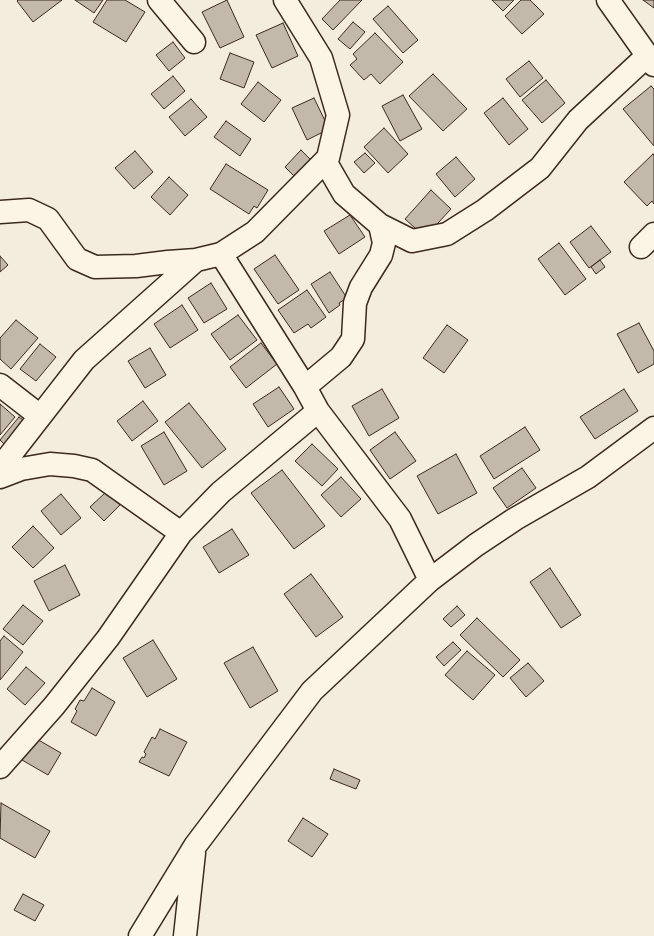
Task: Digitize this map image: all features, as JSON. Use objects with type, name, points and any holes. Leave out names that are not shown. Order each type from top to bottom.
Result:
[{"type":"street","points":[[159,0],[194,42]]},
{"type":"street","points":[[0,212],[29,210],[48,219],[77,259],[95,267],[136,266],[196,260],[221,254],[255,232],[328,158],[338,115],[321,58],[285,0]]},
{"type":"street","points":[[325,161],[344,194],[380,225],[412,241],[447,234],[485,210],[540,168],[578,120],[650,60],[608,0]]},
{"type":"street","points":[[305,387],[342,357],[353,339],[355,303],[361,287],[381,255],[384,243],[380,225]]},
{"type":"street","points":[[221,254],[305,387],[318,411],[400,519],[430,580]]},
{"type":"street","points":[[0,468],[84,360],[196,260]]},
{"type":"street","points":[[0,385],[40,416]]},
{"type":"street","points":[[0,767],[54,706],[108,638],[181,533],[221,492],[318,411]]},
{"type":"street","points":[[140,936],[195,846],[312,691],[430,580],[489,536],[515,519],[588,477],[654,428]]},
{"type":"street","points":[[0,477],[21,469],[50,464],[74,466],[92,470],[181,533]]},
{"type":"street","points":[[185,936],[195,846]]},
{"type":"building","points":[[62,0],[33,22],[17,1]]},
{"type":"building","points":[[75,0],[103,0],[94,13]]},
{"type":"building","points":[[107,0],[125,0],[145,12],[126,42],[93,22]]},
{"type":"building","points":[[227,0],[244,37],[220,48],[202,12]]},
{"type":"building","points":[[340,0],[362,0],[333,30],[322,19]]},
{"type":"building","points":[[492,0],[514,0],[503,11]]},
{"type":"building","points":[[521,0],[530,0],[544,14],[522,34],[505,16]]},
{"type":"building","points":[[643,0],[654,0],[654,8]]},
{"type":"building","points":[[388,6],[418,40],[403,53],[373,19]]},
{"type":"building","points":[[353,22],[365,32],[350,49],[338,39]]},
{"type":"building","points":[[283,23],[298,56],[272,68],[256,35]]},
{"type":"building","points":[[375,33],[403,62],[380,84],[371,74],[364,80],[350,65],[357,59],[353,54]]},
{"type":"building","points":[[173,42],[185,58],[169,71],[156,55]]},
{"type":"building","points":[[230,53],[254,62],[244,88],[220,79]]},
{"type":"building","points":[[529,61],[543,78],[520,97],[506,79]]},
{"type":"building","points":[[433,74],[467,109],[443,131],[409,96]]},
{"type":"building","points":[[173,76],[185,91],[164,109],[151,94]]},
{"type":"building","points":[[546,80],[565,103],[542,123],[522,100]]},
{"type":"building","points":[[258,82],[281,100],[264,122],[241,104]]},
{"type":"building","points":[[651,86],[654,89],[654,146],[623,109]]},
{"type":"building","points":[[403,95],[422,129],[400,141],[382,106]]},
{"type":"building","points":[[314,98],[329,129],[307,140],[292,108]]},
{"type":"building","points":[[503,98],[528,129],[509,145],[484,113]]},
{"type":"building","points":[[191,99],[207,117],[185,136],[169,117]]},
{"type":"building","points":[[226,121],[251,139],[240,156],[214,137]]},
{"type":"building","points":[[384,128],[408,154],[388,173],[364,147]]},
{"type":"building","points":[[301,150],[316,165],[300,182],[285,167]]},
{"type":"building","points":[[135,151],[153,172],[134,189],[115,168]]},
{"type":"building","points":[[365,153],[375,163],[364,173],[354,162]]},
{"type":"building","points":[[653,154],[654,204],[652,201],[647,206],[624,182]]},
{"type":"building","points":[[456,157],[475,179],[455,197],[436,174]]},
{"type":"building","points":[[226,164],[268,190],[257,208],[254,206],[249,214],[210,189]]},
{"type":"building","points":[[169,177],[188,195],[170,215],[151,197]]},
{"type":"building","points":[[431,190],[451,209],[425,237],[405,219]]},
{"type":"building","points":[[350,215],[365,237],[339,254],[324,231]]},
{"type":"building","points":[[591,226],[611,252],[589,268],[570,242]]},
{"type":"building","points":[[559,243],[586,279],[565,295],[538,259]]},
{"type":"building","points":[[275,255],[299,290],[278,304],[254,269]]},
{"type":"building","points":[[0,256],[8,265],[0,272]]},
{"type":"building","points":[[600,260],[605,267],[596,274],[591,267]]},
{"type":"building","points":[[330,272],[347,298],[339,303],[340,305],[329,313],[311,284]]},
{"type":"building","points":[[211,283],[227,309],[204,323],[188,298]]},
{"type":"building","points":[[307,290],[326,317],[311,328],[308,324],[294,333],[278,310]]},
{"type":"building","points":[[182,305],[198,330],[170,348],[154,324]]},
{"type":"building","points":[[238,315],[257,340],[230,360],[211,334]]},
{"type":"building","points":[[16,320],[38,338],[11,369],[0,359],[0,338]]},
{"type":"building","points":[[639,323],[654,351],[654,364],[638,373],[617,334]]},
{"type":"building","points":[[447,325],[468,340],[444,373],[423,358]]},
{"type":"building","points":[[261,343],[277,364],[246,388],[230,367]]},
{"type":"building","points":[[40,344],[56,357],[36,381],[20,369]]},
{"type":"building","points":[[150,348],[166,375],[145,388],[128,361]]},
{"type":"building","points":[[279,387],[294,409],[268,427],[253,404]]},
{"type":"building","points":[[382,389],[399,418],[369,436],[352,406]]},
{"type":"building","points":[[624,389],[638,411],[595,439],[580,417]]},
{"type":"building","points":[[143,401],[158,421],[132,441],[117,421]]},
{"type":"building","points":[[189,403],[226,449],[202,468],[165,422]]},
{"type":"building","points":[[0,404],[15,417],[0,435]]},
{"type":"building","points":[[19,417],[27,423],[7,447],[0,440]]},
{"type":"building","points":[[525,427],[540,450],[494,479],[480,456]]},
{"type":"building","points":[[164,432],[187,471],[164,485],[141,446]]},
{"type":"building","points":[[395,432],[416,461],[390,479],[370,450]]},
{"type":"building","points":[[312,444],[338,469],[322,486],[295,461]]},
{"type":"building","points":[[456,454],[477,493],[438,514],[417,476]]},
{"type":"building","points":[[522,468],[536,488],[507,508],[493,488]]},
{"type":"building","points":[[282,470],[325,526],[294,549],[251,493]]},
{"type":"building","points":[[341,477],[361,499],[341,517],[321,495]]},
{"type":"building","points":[[106,492],[120,505],[104,521],[90,507]]},
{"type":"building","points":[[61,494],[81,518],[61,535],[41,511]]},
{"type":"building","points":[[33,526],[54,548],[33,568],[12,547]]},
{"type":"building","points":[[232,529],[249,555],[219,573],[203,547]]},
{"type":"building","points":[[65,565],[80,595],[49,611],[34,581]]},
{"type":"building","points":[[550,568],[581,615],[561,628],[530,582]]},
{"type":"building","points":[[311,574],[343,617],[316,637],[284,594]]},
{"type":"building","points":[[23,605],[43,621],[23,645],[3,629]]},
{"type":"building","points":[[457,606],[465,615],[451,627],[443,619]]},
{"type":"building","points":[[477,618],[520,660],[503,677],[460,635]]},
{"type":"building","points":[[4,636],[23,652],[0,680],[0,641]]},
{"type":"building","points":[[153,640],[177,679],[147,697],[123,658]]},
{"type":"building","points":[[453,642],[461,650],[444,666],[436,657]]},
{"type":"building","points":[[253,647],[278,691],[250,708],[224,663]]},
{"type":"building","points":[[467,651],[495,675],[473,700],[445,675]]},
{"type":"building","points":[[528,663],[544,681],[526,697],[510,678]]},
{"type":"building","points":[[26,667],[45,683],[25,705],[7,689]]},
{"type":"building","points":[[92,688],[115,702],[96,736],[71,722],[77,711],[75,709],[80,700],[84,701]]},
{"type":"building","points":[[160,729],[187,742],[169,776],[139,762],[142,757],[144,758],[146,754],[144,752],[152,737],[155,739]]},
{"type":"building","points":[[35,738],[61,753],[48,775],[22,760]]},
{"type":"building","points":[[334,769],[360,780],[356,789],[330,779]]},
{"type":"building","points":[[1,803],[50,831],[35,858],[0,838]]},
{"type":"building","points":[[303,818],[328,834],[312,857],[288,841]]},
{"type":"building","points":[[23,894],[44,905],[35,921],[14,910]]}]
